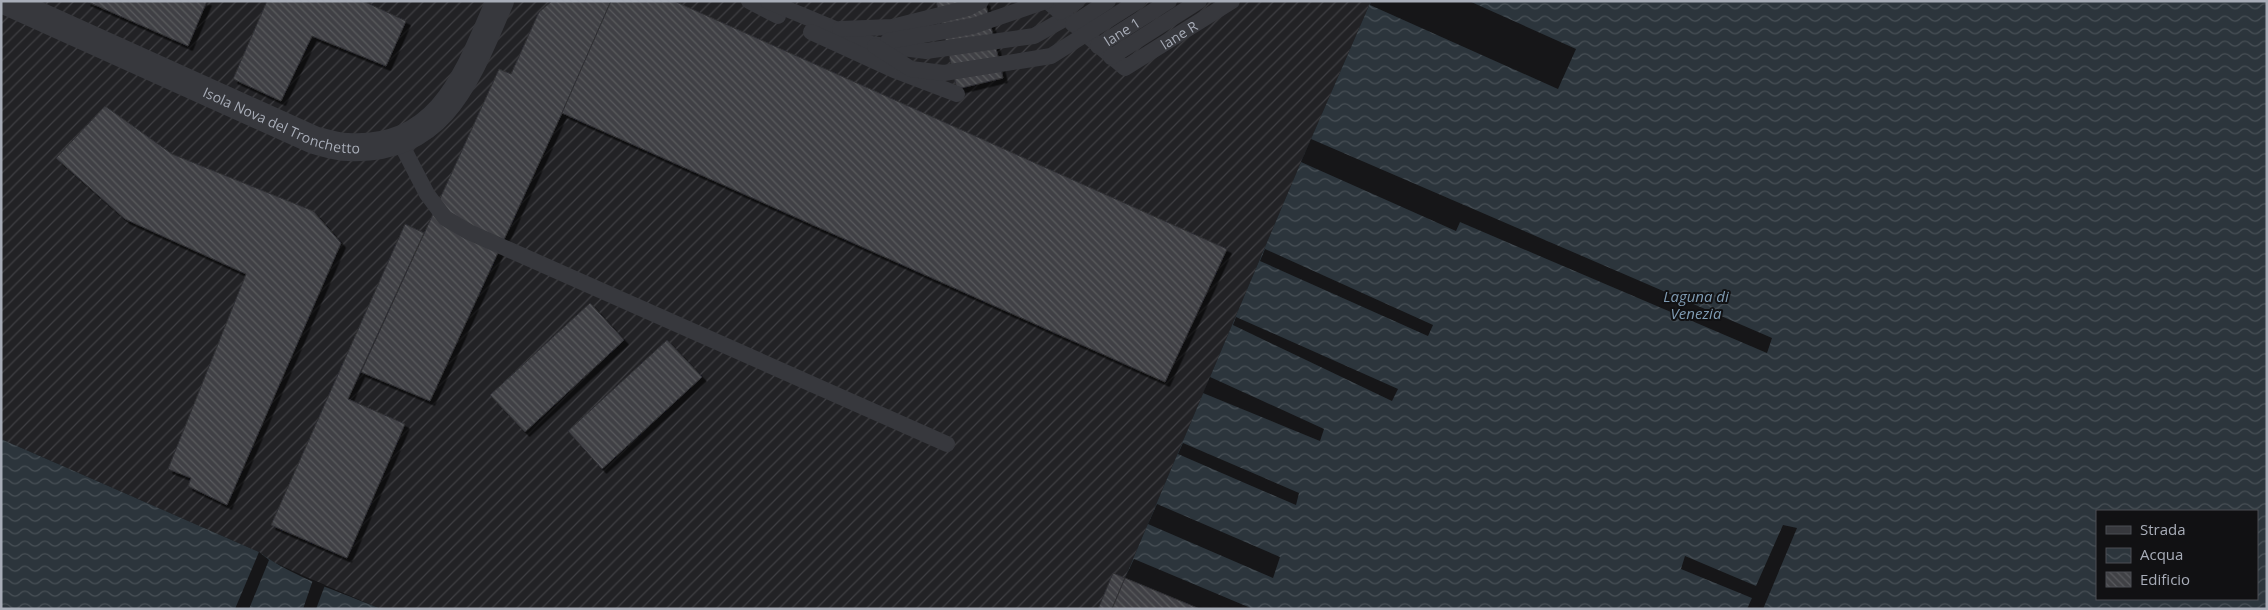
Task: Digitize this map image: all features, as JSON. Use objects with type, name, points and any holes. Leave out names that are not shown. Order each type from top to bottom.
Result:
[{"type":"street","name":"Isola Nova del Tronchetto","points":[[6,1],[314,140],[346,147],[374,146],[399,140],[408,137],[432,120],[455,96],[478,53],[500,1]]},
{"type":"lane","points":[[749,1],[894,70],[957,94]]},
{"type":"lane","points":[[768,1],[871,44],[911,69],[944,72],[1051,56],[1092,40],[1138,1]]},
{"type":"lane","points":[[833,29],[892,27],[968,8],[981,1]]},
{"type":"lane","points":[[871,44],[973,26],[1046,1],[1111,57]]},
{"type":"lane","points":[[1066,18],[1077,1]]},
{"type":"lane","points":[[871,44],[926,50],[977,45],[1034,36],[1066,18],[1108,1]]},
{"type":"lane","name":"lane 1","points":[[1092,40],[1169,1]]},
{"type":"lane","name":"lane R","points":[[1199,1],[1111,57],[1125,68],[1232,1]]},
{"type":"lane","points":[[399,140],[427,194],[445,218],[469,232],[947,444]]},
{"type":"shaded area","points":[[1,1],[1371,1],[1125,578],[1200,609],[381,609],[269,560],[259,552],[1,439]]},
{"type":"water","name":"Laguna di Venezia","points":[[1371,1],[2267,1],[2267,609],[1200,609],[1125,578]]},
{"type":"water","points":[[1,439],[259,552],[302,577],[381,609],[1,609]]},
{"type":"pier","points":[[1371,1],[1469,1],[1576,49],[1558,89],[1370,5]]},
{"type":"pier","points":[[1311,139],[1772,338],[1767,353],[1460,222],[1456,231],[1301,162]]},
{"type":"pier","points":[[1265,249],[1433,325],[1428,336],[1260,261]]},
{"type":"pier","points":[[1236,317],[1398,389],[1392,401],[1233,325]]},
{"type":"pier","points":[[1210,377],[1324,429],[1320,441],[1203,393]]},
{"type":"pier","points":[[1183,443],[1299,493],[1296,505],[1178,454]]},
{"type":"pier","points":[[1157,504],[1280,557],[1273,578],[1148,524]]},
{"type":"pier","points":[[1783,525],[1797,528],[1763,609],[1747,609],[1752,598],[1681,569],[1685,556],[1756,586]]},
{"type":"pier","points":[[259,552],[269,560],[249,609],[235,609]]},
{"type":"pier","points":[[1134,559],[1253,609],[1200,609],[1125,578]]},
{"type":"pier","points":[[313,580],[325,585],[316,609],[303,609]]},
{"type":"building","points":[[86,1],[207,1],[188,46]]},
{"type":"building","points":[[267,1],[363,1],[406,21],[386,66],[312,36],[281,101],[233,79]]},
{"type":"building","points":[[552,1],[611,1],[562,113],[430,401],[361,372],[499,69],[511,74],[539,12]]},
{"type":"building","points":[[611,1],[674,1],[1227,249],[1165,382],[562,113]]},
{"type":"building","points":[[936,1],[985,1],[1003,78],[957,89]]},
{"type":"building","points":[[105,106],[172,154],[313,211],[341,243],[227,505],[188,486],[191,478],[168,469],[246,274],[125,219],[56,158]]},
{"type":"building","points":[[405,224],[424,233],[348,399],[405,424],[347,558],[271,525]]},
{"type":"building","points":[[590,303],[624,340],[525,432],[490,395]]},
{"type":"building","points":[[667,340],[702,377],[602,469],[568,431]]},
{"type":"building","points":[[1113,573],[1125,578],[1112,609],[1098,609]]},
{"type":"building","points":[[1125,578],[1200,609],[1112,609]]}]
